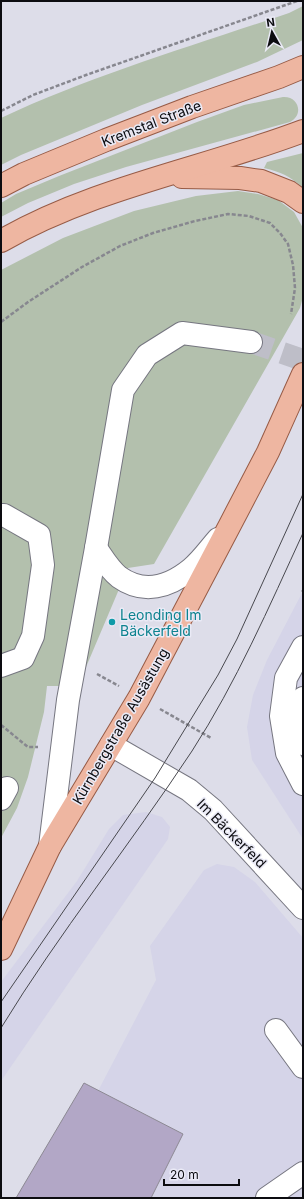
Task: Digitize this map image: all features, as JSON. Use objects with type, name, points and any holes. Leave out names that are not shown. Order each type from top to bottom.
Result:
[{"type":"main road","name":"Kremstal Straße","points":[[1,186],[24,174],[106,140],[303,67]]},
{"type":"main road","points":[[1,241],[61,211],[108,194],[303,131]]},
{"type":"main road","points":[[163,177],[240,178],[261,181],[289,192],[303,202]]},
{"type":"main road","name":"Kürnbergstraße Ausästung","points":[[1,949],[50,846],[139,698],[231,523],[268,452],[303,374]]},
{"type":"street","points":[[50,846],[68,700],[123,390],[147,355],[182,333],[251,342]]},
{"type":"street","points":[[1,515],[4,515],[39,535],[42,565],[33,636],[23,658],[1,666]]},
{"type":"street","points":[[96,549],[118,576],[132,585],[155,588],[169,584],[192,568],[231,523]]},
{"type":"street","points":[[303,647],[286,678],[281,716],[287,753],[303,784]]},
{"type":"street","points":[[303,698],[298,713],[300,739],[303,744]]},
{"type":"street","name":"Im Bäckerfeld","points":[[111,745],[189,790],[213,810],[303,908]]},
{"type":"street","points":[[276,1030],[303,1067]]},
{"type":"street","points":[[267,1198],[303,1173]]},
{"type":"path","points":[[1,111],[34,95],[86,75],[298,1]]},
{"type":"path","points":[[1,322],[82,266],[120,246],[153,233],[195,221],[228,214],[249,216],[270,223],[288,244],[293,265],[295,288],[291,314]]},
{"type":"path","points":[[1,725],[28,747],[42,747]]},
{"type":"shaded area","points":[[303,591],[303,839],[252,760],[247,727],[253,695],[267,660]]},
{"type":"shaded area","points":[[146,812],[162,817],[170,827],[168,839],[1,1081],[1,982],[77,881],[109,829],[123,815]]},
{"type":"shaded area","points":[[217,864],[234,867],[255,882],[303,938],[303,1198],[151,1198],[183,1134],[98,1091],[156,980],[150,946],[204,870]]},
{"type":"green space","points":[[303,6],[303,40],[257,62],[142,105],[21,155],[1,165],[1,118],[71,88],[180,49],[289,13]]},
{"type":"green space","points":[[283,97],[293,100],[298,106],[297,115],[290,122],[126,167],[74,184],[28,203],[1,217],[1,203],[16,194],[197,122],[244,105]]},
{"type":"green space","points":[[303,153],[303,188],[294,180],[285,175],[264,168],[267,162]]},
{"type":"green space","points":[[238,191],[258,194],[278,200],[294,212],[303,228],[303,297],[300,308],[154,564],[128,568],[78,686],[47,686],[44,712],[28,777],[17,808],[1,838],[1,270],[63,238],[134,211],[196,196]]},
{"type":"building","points":[[84,1083],[183,1134],[151,1198],[16,1198]]},
{"type":"tunnel","points":[[251,342],[303,360]]},
{"type":"tram line","points":[[1,1002],[155,778],[218,675],[237,639],[303,494]]},
{"type":"tram line","points":[[1,1028],[23,993],[144,821],[208,725],[251,644],[303,533]]},
{"type":"place","name":"Leonding Im Bäckerfeld","points":[[112,622]]}]
